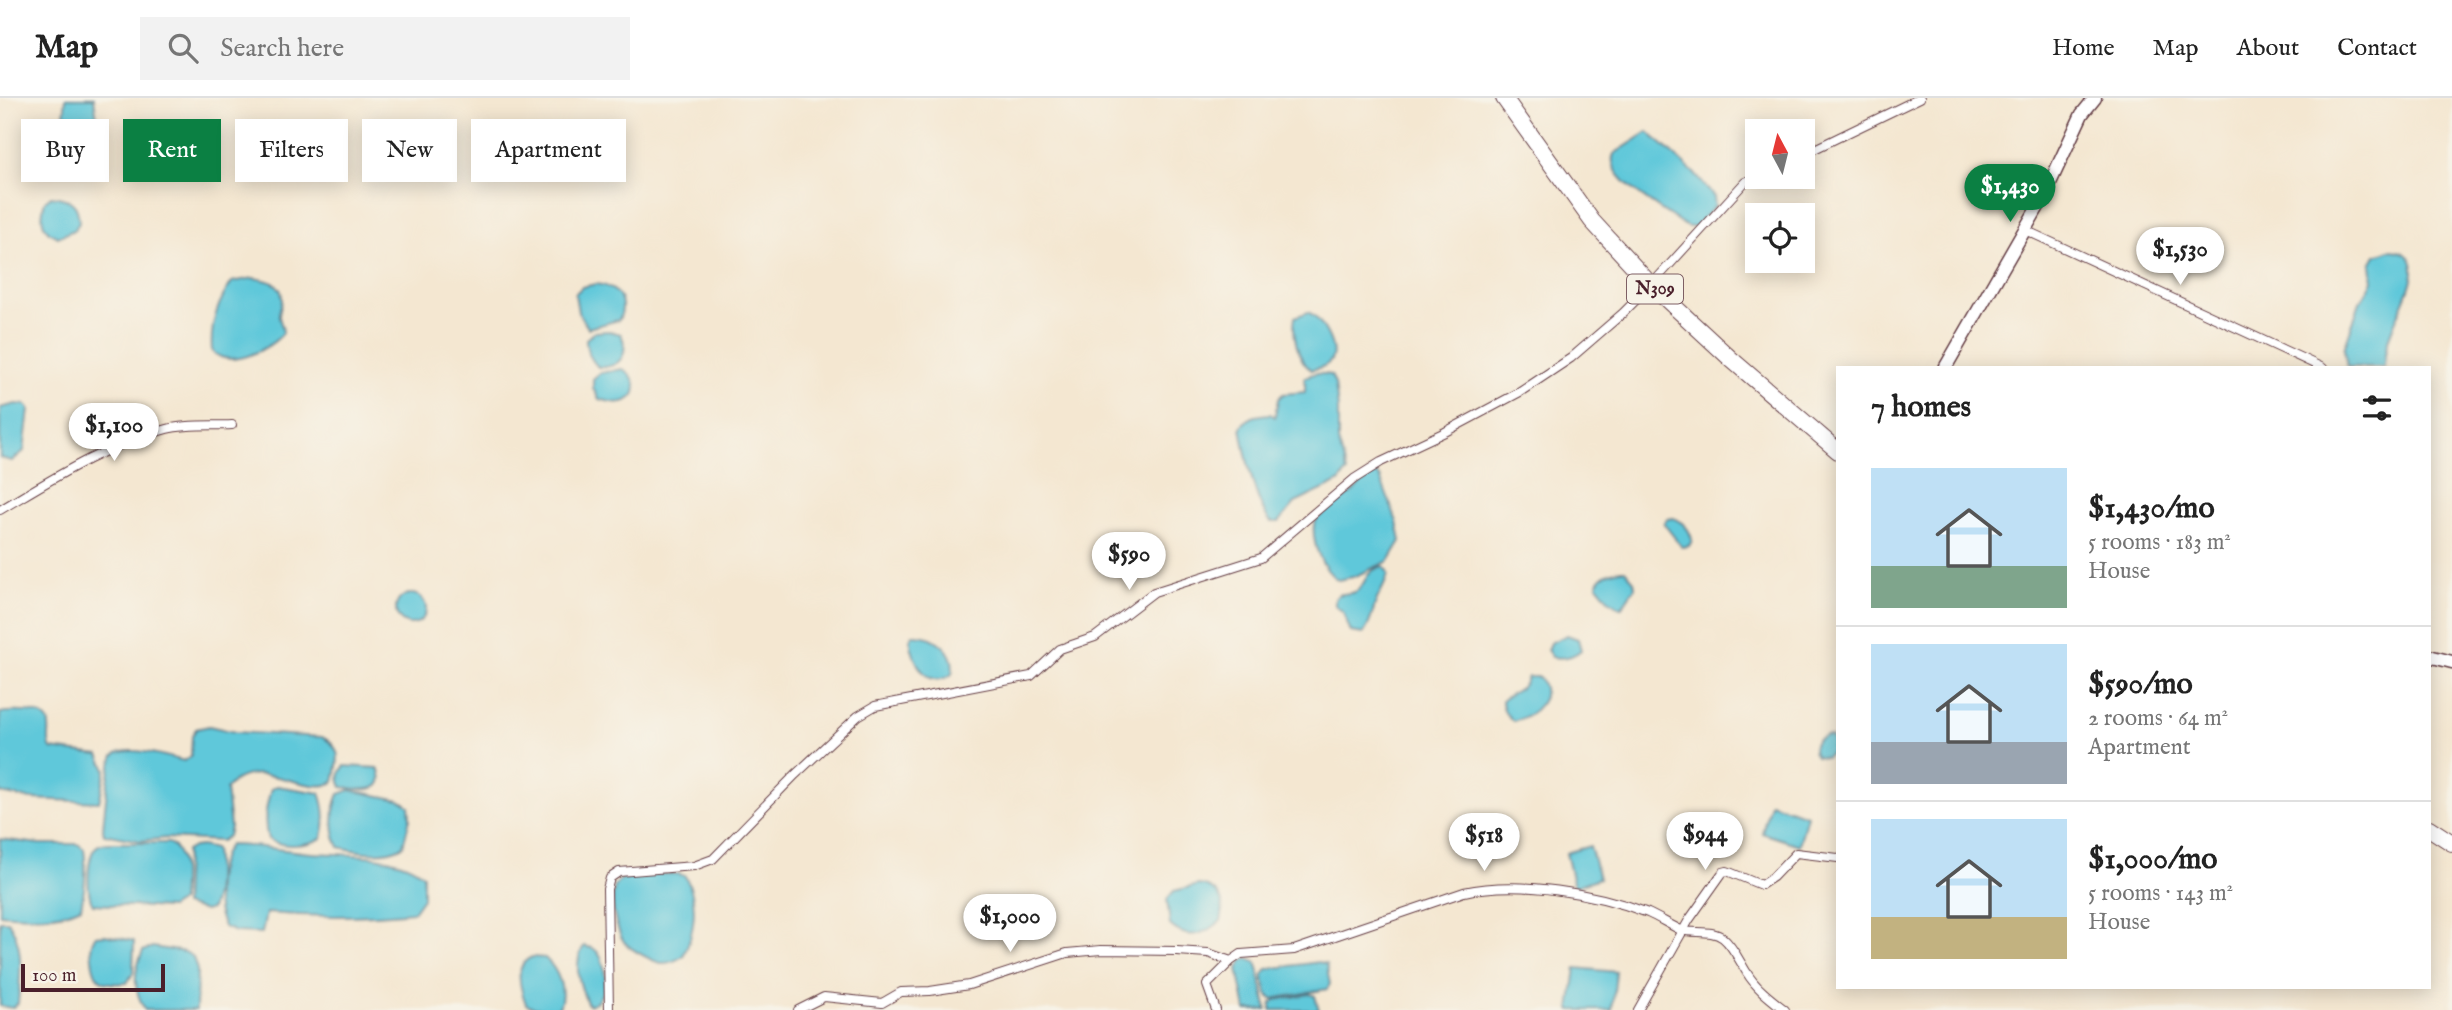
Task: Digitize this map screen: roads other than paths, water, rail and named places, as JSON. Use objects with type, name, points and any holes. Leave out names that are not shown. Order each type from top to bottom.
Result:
[{"type":"highway","name":"N309","points":[[1504,98],[1592,221],[1651,285],[1732,360],[1836,449]]},
{"type":"highway","points":[[2431,829],[2452,844]]},
{"type":"street","points":[[1815,149],[1920,98]]},
{"type":"street","points":[[1946,366],[2043,198],[2082,114],[2095,98]]},
{"type":"street","points":[[609,1010],[607,889],[610,878],[619,872],[694,866],[713,859],[858,716],[876,706],[1031,676],[1060,649],[1095,637],[1154,592],[1261,558],[1354,479],[1381,462],[1510,398],[1571,358],[1651,285],[1745,183]]},
{"type":"street","points":[[2025,230],[2319,366]]},
{"type":"street","points":[[0,510],[57,475],[113,447],[169,429],[232,425]]},
{"type":"street","points":[[2431,657],[2452,662]]},
{"type":"street","points":[[1637,1010],[1683,930],[1723,873],[1727,871],[1761,885],[1773,877],[1796,853],[1836,858]]},
{"type":"street","points":[[1216,1010],[1207,985],[1241,954],[1294,950],[1464,892],[1498,887],[1552,890],[1609,902],[1646,912],[1683,930],[1716,934],[1724,938],[1758,987],[1785,1010]]},
{"type":"street","points":[[798,1010],[824,997],[881,1003],[901,992],[969,985],[1067,953],[1101,950],[1177,951],[1208,953],[1231,961]]},
{"type":"water","points":[[66,98],[94,98],[97,119],[64,119]]},
{"type":"water","points":[[1648,132],[1694,173],[1714,197],[1715,206],[1695,227],[1688,227],[1649,202],[1617,173],[1613,163],[1614,154]]},
{"type":"water","points":[[51,196],[72,203],[79,216],[79,223],[74,230],[58,237],[48,231],[43,223],[45,201]]},
{"type":"water","points":[[2390,250],[2403,253],[2410,259],[2413,268],[2412,280],[2388,340],[2384,366],[2347,366],[2344,349],[2360,302],[2373,281],[2371,264],[2376,255]]},
{"type":"water","points":[[254,278],[273,283],[280,289],[282,300],[279,319],[283,333],[269,346],[249,356],[229,359],[220,356],[212,351],[212,342],[213,324],[222,298],[232,282]]},
{"type":"water","points":[[596,284],[609,288],[618,295],[622,306],[621,313],[619,320],[588,328],[578,312],[575,294],[582,287]]},
{"type":"water","points":[[1308,312],[1327,333],[1333,354],[1327,364],[1311,370],[1299,353],[1294,330],[1295,317]]},
{"type":"water","points":[[595,332],[621,334],[623,354],[617,363],[598,367],[589,354],[586,339]]},
{"type":"water","points":[[623,369],[632,377],[636,387],[633,396],[619,403],[599,399],[593,388],[593,379],[600,373]]},
{"type":"water","points":[[1316,373],[1331,375],[1335,384],[1338,441],[1347,472],[1339,482],[1295,503],[1279,522],[1271,522],[1256,491],[1241,427],[1254,417],[1270,414],[1275,417],[1278,399],[1283,394],[1305,392],[1305,377]]},
{"type":"water","points":[[16,404],[26,405],[29,409],[24,451],[12,461],[0,458],[0,408]]},
{"type":"water","points":[[1376,473],[1380,477],[1397,522],[1401,541],[1389,561],[1353,577],[1338,580],[1327,569],[1319,555],[1314,524],[1325,511]]},
{"type":"water","points":[[1673,518],[1683,524],[1690,533],[1692,540],[1689,546],[1682,547],[1664,524],[1667,519]]},
{"type":"water","points":[[1384,566],[1388,574],[1369,625],[1363,634],[1351,632],[1343,612],[1335,605],[1335,599],[1338,595],[1355,592],[1368,575]]},
{"type":"water","points":[[1625,570],[1634,581],[1635,587],[1621,608],[1609,600],[1597,585],[1603,576]]},
{"type":"water","points":[[411,594],[422,598],[426,609],[422,620],[411,624],[400,620],[396,609],[400,598]]},
{"type":"water","points":[[913,635],[929,637],[948,651],[953,666],[952,674],[943,679],[935,679],[923,672],[914,656],[910,639]]},
{"type":"water","points":[[1567,635],[1578,639],[1581,650],[1567,657],[1552,657],[1547,650],[1550,643]]},
{"type":"water","points":[[1528,677],[1539,677],[1543,685],[1543,699],[1528,715],[1513,721],[1505,712],[1502,700],[1523,686]]},
{"type":"water","points":[[25,712],[44,717],[48,721],[51,749],[99,755],[106,769],[99,802],[31,799],[0,793],[0,713]]},
{"type":"water","points":[[209,726],[235,732],[322,737],[337,751],[334,782],[309,785],[266,775],[251,775],[238,779],[226,789],[230,827],[228,836],[221,841],[167,838],[140,841],[104,834],[107,789],[115,755],[139,751],[184,761],[191,756],[192,736],[196,729]]},
{"type":"water","points":[[1826,736],[1831,737],[1833,742],[1831,752],[1826,757],[1816,756],[1813,751],[1815,742]]},
{"type":"water","points":[[345,766],[378,768],[380,783],[370,789],[342,787],[339,776]]},
{"type":"water","points":[[277,786],[320,793],[325,815],[322,838],[295,845],[280,844],[268,839],[267,808],[271,789]]},
{"type":"water","points":[[350,790],[400,800],[409,806],[410,818],[403,846],[388,852],[363,852],[339,847],[333,820],[335,807],[339,794]]},
{"type":"water","points":[[1770,803],[1807,815],[1799,845],[1762,833]]},
{"type":"water","points":[[0,839],[39,844],[78,844],[84,849],[85,878],[81,907],[52,915],[0,914]]},
{"type":"water","points":[[169,843],[179,854],[181,861],[181,901],[170,908],[93,904],[89,866],[98,846]]},
{"type":"water","points":[[229,845],[386,859],[413,868],[423,875],[423,898],[413,912],[340,916],[266,913],[262,933],[236,932],[224,927],[217,896],[220,863]]},
{"type":"water","points":[[201,846],[215,849],[216,864],[213,902],[211,909],[205,911],[184,905],[186,851]]},
{"type":"water","points":[[1590,846],[1599,878],[1574,887],[1566,853]]},
{"type":"water","points":[[632,875],[685,876],[692,895],[693,926],[683,956],[671,962],[660,963],[625,943],[616,921],[613,894],[619,881]]},
{"type":"water","points":[[1199,885],[1216,892],[1222,902],[1221,921],[1202,933],[1183,933],[1170,925],[1167,899],[1174,891]]},
{"type":"water","points":[[0,921],[8,921],[19,950],[18,1003],[12,1008],[0,1006]]},
{"type":"water","points":[[105,935],[134,941],[133,973],[127,983],[106,983],[95,973],[92,944],[95,936]]},
{"type":"water","points":[[584,946],[599,954],[605,980],[600,996],[588,1005],[578,968],[578,960]]},
{"type":"water","points":[[152,947],[185,952],[193,957],[197,970],[196,1010],[145,1010],[136,988],[136,973],[143,951]]},
{"type":"water","points":[[532,957],[545,958],[554,969],[562,994],[559,1008],[542,1009],[526,1004],[520,984],[520,971],[522,965]]},
{"type":"water","points":[[1248,958],[1257,963],[1267,1010],[1246,1010],[1238,969],[1243,960]]},
{"type":"water","points":[[1319,962],[1326,964],[1330,984],[1327,989],[1272,999],[1267,994],[1263,975],[1267,969]]},
{"type":"water","points":[[1576,968],[1616,972],[1612,1010],[1570,1010]]},
{"type":"water","points":[[1310,994],[1315,996],[1319,1010],[1271,1010],[1271,1004],[1275,1000]]}]
